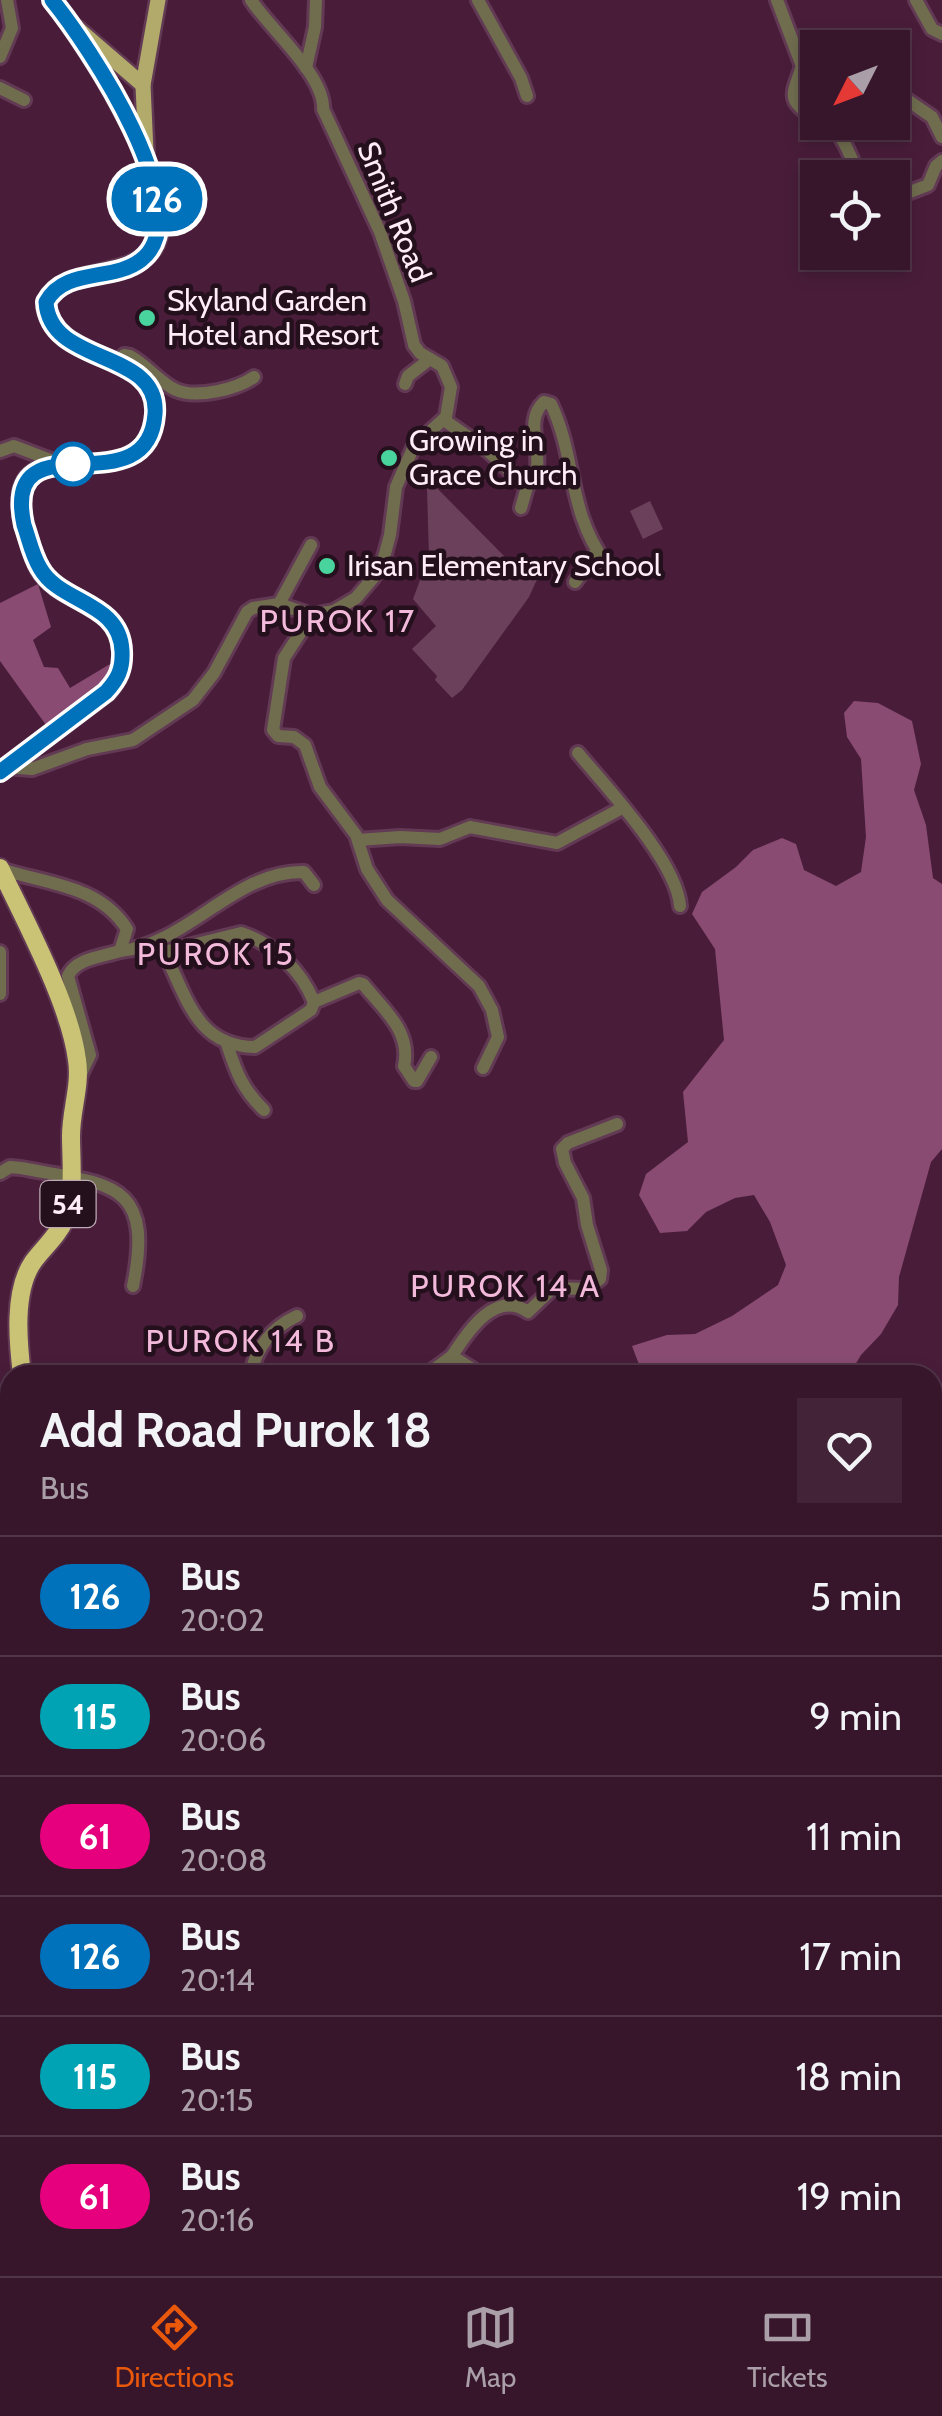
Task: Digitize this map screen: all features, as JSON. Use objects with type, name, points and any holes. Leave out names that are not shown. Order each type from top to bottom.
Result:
[{"type":"highway","points":[[3,769],[106,692],[116,682],[122,666],[122,641],[114,625],[97,609],[50,582],[40,568],[16,498],[25,475],[32,469],[61,464],[119,461],[140,450],[155,418],[153,394],[138,376],[65,338],[48,316],[46,302],[58,286],[138,262],[158,238],[156,193],[146,160],[107,81],[52,0]]},
{"type":"highway","name":"54","points":[[0,869],[61,1003],[74,1039],[79,1078],[71,1125],[66,1218],[27,1272],[22,1294],[21,1365]]},
{"type":"main road","points":[[146,160],[144,85],[158,0]]},
{"type":"main road","points":[[69,21],[144,85]]},
{"type":"street","points":[[0,57],[12,28],[7,0]]},
{"type":"street","name":"Smith Road","points":[[252,0],[306,68],[324,99],[323,109],[373,213],[404,301],[414,345],[420,354],[446,371],[451,387],[450,410],[444,420]]},
{"type":"street","points":[[306,68],[316,0]]},
{"type":"street","points":[[478,0],[527,96]]},
{"type":"street","points":[[778,0],[800,56]]},
{"type":"street","points":[[916,0],[932,29],[942,34]]},
{"type":"street","points":[[800,74],[792,90],[800,106]]},
{"type":"street","points":[[0,88],[24,100]]},
{"type":"street","points":[[910,102],[932,116],[942,137]]},
{"type":"street","points":[[910,192],[928,185],[942,161]]},
{"type":"street","points":[[116,363],[124,355],[130,356],[184,392],[230,391],[254,377]]},
{"type":"street","points":[[404,384],[430,358]]},
{"type":"street","points":[[521,508],[539,458],[534,427],[536,410],[540,403],[548,402],[564,435],[579,515],[601,556],[576,582]]},
{"type":"street","points":[[3,769],[32,769],[86,748],[132,740],[193,700],[224,657],[247,612],[280,604],[312,616],[344,607],[374,578],[388,550],[396,487],[411,451],[422,436],[444,420],[487,450],[527,487]]},
{"type":"street","points":[[0,451],[14,446],[61,464]]},
{"type":"street","points":[[280,604],[312,545]]},
{"type":"street","points":[[312,616],[284,658],[274,730],[278,736],[306,745],[320,787],[358,840],[367,870],[381,892],[471,978],[486,998],[498,1038],[483,1068]]},
{"type":"street","points":[[578,753],[674,880],[680,906]]},
{"type":"street","points":[[358,840],[440,839],[470,826],[557,843],[622,808]]},
{"type":"street","points":[[0,869],[99,899],[117,913],[127,929],[120,951]]},
{"type":"street","points":[[160,948],[250,887],[290,872],[304,872],[314,885]]},
{"type":"street","points":[[79,1078],[90,1055],[68,976],[80,962],[120,951],[199,946],[232,935],[252,937],[288,962],[314,1002]]},
{"type":"street","points":[[0,994],[1,947]]},
{"type":"street","points":[[160,948],[199,1020],[209,1034],[228,1044],[255,1047],[310,1010],[314,1002],[363,984],[400,1028],[406,1056],[404,1066],[414,1080],[432,1056]]},
{"type":"street","points":[[228,1044],[237,1076],[247,1094],[264,1110]]},
{"type":"street","points":[[440,1365],[452,1356],[474,1323],[497,1306],[518,1305],[528,1312],[554,1288],[585,1289],[600,1279],[583,1198],[562,1149],[617,1124]]},
{"type":"street","points":[[0,1173],[20,1168],[94,1181],[114,1190],[138,1218],[141,1235],[133,1286]]},
{"type":"street","points":[[254,1365],[276,1327],[297,1316]]},
{"type":"street","points":[[452,1356],[466,1365]]},
{"type":"shaded area","points":[[432,483],[505,557],[539,575],[529,597],[462,690],[452,698],[412,649],[436,626],[413,599],[429,556],[427,488]]},
{"type":"shaded area","points":[[650,501],[663,529],[643,539],[630,511]]},
{"type":"shaded area","points":[[38,584],[51,627],[33,640],[44,667],[58,668],[70,688],[110,664],[108,675],[101,682],[46,725],[0,661],[0,603]]},
{"type":"shaded area","points":[[854,701],[878,703],[912,721],[921,764],[914,790],[926,825],[933,878],[942,884],[942,1149],[931,1162],[899,1277],[898,1305],[881,1334],[855,1365],[639,1365],[632,1346],[667,1335],[695,1334],[732,1316],[778,1285],[786,1265],[770,1222],[754,1195],[735,1198],[706,1212],[687,1231],[660,1233],[639,1195],[646,1174],[688,1142],[683,1092],[724,1040],[715,949],[692,914],[702,892],[753,850],[782,838],[796,844],[804,870],[836,886],[861,872],[866,837],[861,759],[847,737],[844,713]]},
{"type":"bus line","name":"126","points":[[0,772],[106,692],[116,682],[122,666],[122,641],[106,615],[50,582],[40,568],[16,498],[20,481],[43,465],[105,464],[132,456],[150,435],[155,414],[153,394],[138,376],[65,338],[46,308],[58,286],[126,268],[138,262],[158,238],[156,193],[146,160],[94,58],[52,0]]},
{"type":"place","name":"Skyland Garden Hotel and Resort","points":[[147,318]]},
{"type":"place","name":"Growing in Grace Church","points":[[389,458]]},
{"type":"place","name":"Irisan Elementary School","points":[[327,566]]},
{"type":"district","name":"PUROK 17","points":[[338,621]]},
{"type":"district","name":"PUROK 15","points":[[216,954]]},
{"type":"district","name":"PUROK 14 A","points":[[506,1286]]},
{"type":"district","name":"PUROK 14 B","points":[[241,1341]]}]
